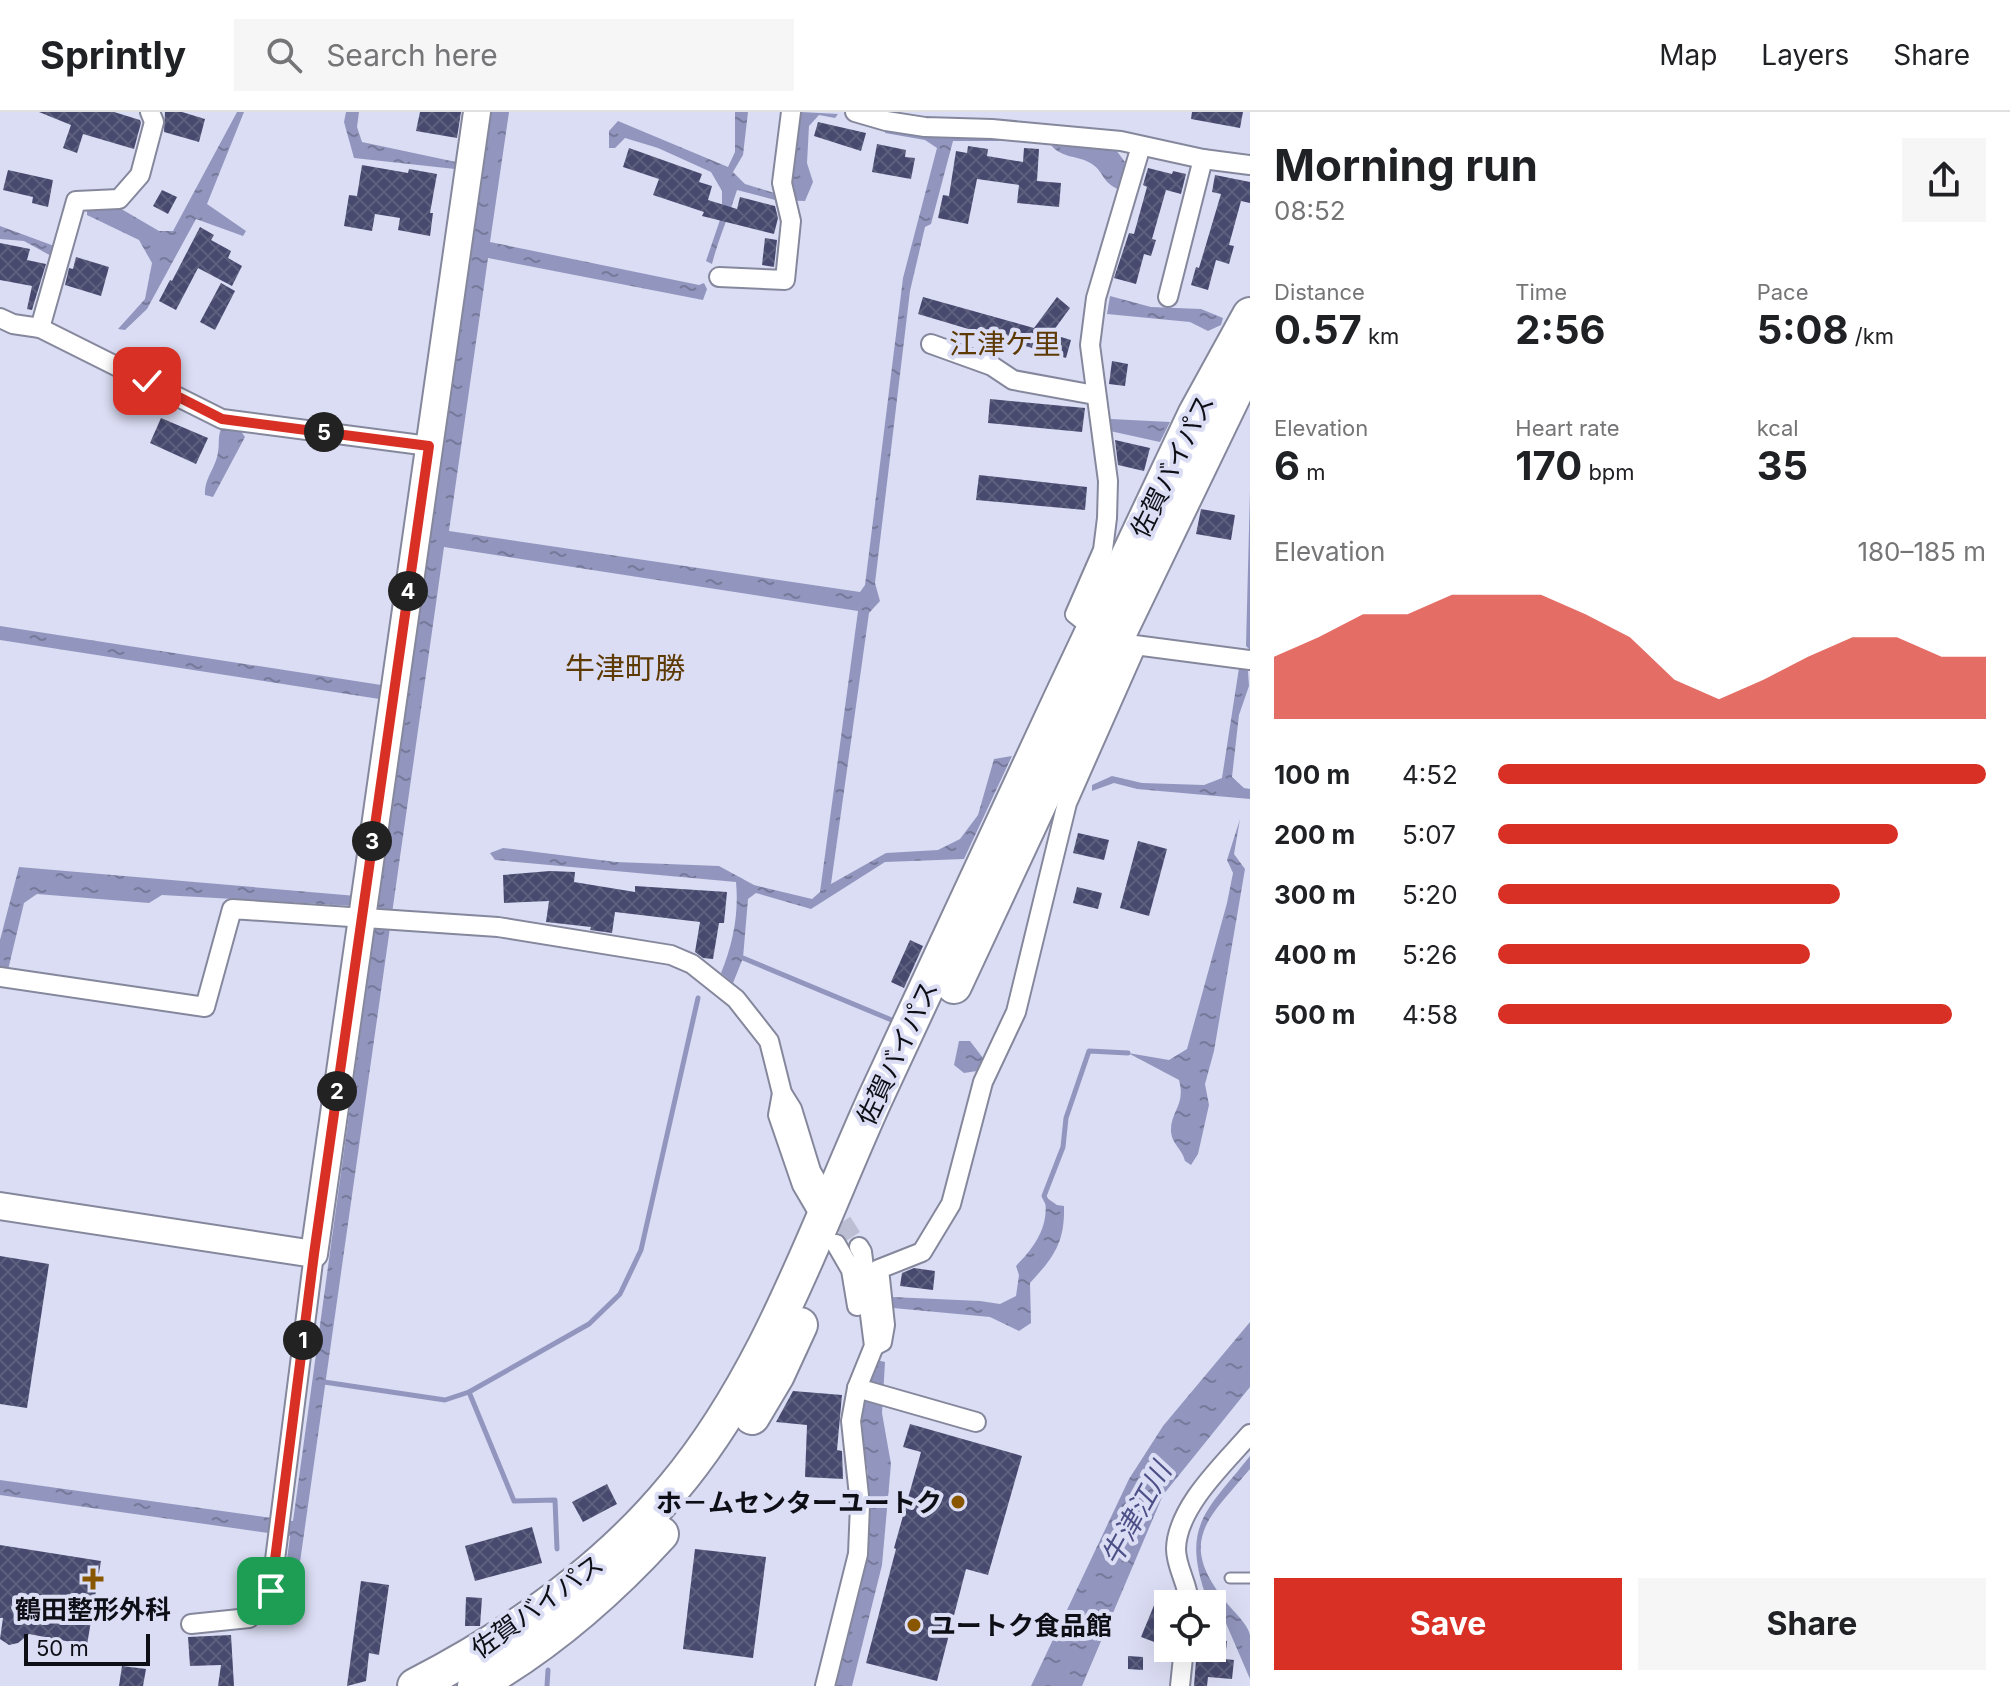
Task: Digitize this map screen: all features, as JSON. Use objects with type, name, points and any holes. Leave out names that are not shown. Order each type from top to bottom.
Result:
[{"type":"highway","name":"佐賀バイパス","points":[[415,1686],[483,1649],[544,1608],[635,1532],[676,1485],[716,1431],[839,1237],[1115,639],[1195,415],[1250,315]]},
{"type":"highway","name":"佐賀バイパス","points":[[475,1686],[541,1643],[632,1566],[710,1477],[747,1426],[777,1375],[1115,639],[1250,361]]},
{"type":"street","points":[[40,328],[76,201],[119,199],[140,175],[154,122],[150,112]]},
{"type":"street","points":[[191,1624],[249,1618],[271,1591],[314,1254],[367,918],[365,890],[477,112]]},
{"type":"street","points":[[719,277],[785,280],[791,221],[782,183],[791,112]]},
{"type":"street","points":[[855,112],[925,127],[992,129],[1121,141],[1203,159],[1250,165]]},
{"type":"street","points":[[1141,146],[1096,298],[1090,345],[1108,481],[1107,518],[1103,550],[1075,614],[1115,639],[1250,660]]},
{"type":"street","points":[[1168,297],[1203,159]]},
{"type":"street","points":[[0,318],[13,324],[40,328],[222,419],[429,446]]},
{"type":"street","points":[[931,344],[992,366],[1013,380],[1095,395]]},
{"type":"street","points":[[874,1346],[882,1342],[885,1325],[879,1269],[922,1252],[951,1204],[983,1082],[1016,1012],[1067,803],[1115,639]]},
{"type":"street","points":[[1025,835],[1055,852]]},
{"type":"street","points":[[0,977],[205,1007],[232,909],[498,927],[671,955],[692,964],[736,999],[769,1041],[782,1093],[792,1109],[811,1171],[818,1183]]},
{"type":"street","points":[[782,1093],[778,1115],[802,1185],[839,1237],[851,1270],[866,1364]]},
{"type":"street","points":[[0,1206],[314,1254]]},
{"type":"street","points":[[825,1686],[858,1554],[860,1505],[851,1421],[857,1388],[874,1346],[862,1252],[839,1237]]},
{"type":"street","points":[[857,1388],[976,1422]]},
{"type":"street","points":[[1185,1590],[1176,1546],[1182,1524],[1190,1506],[1250,1434]]},
{"type":"street","points":[[1180,1686],[1183,1662]]},
{"type":"lane","points":[[1230,1578],[1250,1578]]},
{"type":"water","points":[[237,112],[244,112],[207,204],[246,231],[243,236],[196,219],[147,309],[125,330],[118,329],[145,299],[152,263],[139,240],[87,215],[87,209],[118,207],[159,231],[173,231]]},
{"type":"water","points":[[346,112],[359,112],[357,127],[362,142],[456,162],[455,169],[354,158],[344,122]]},
{"type":"water","points":[[491,112],[509,112],[490,242],[699,285],[704,283],[707,289],[703,300],[488,258],[449,531],[860,592],[865,585],[903,278],[937,148],[925,140],[885,133],[885,130],[985,136],[1001,141],[953,141],[931,224],[925,227],[910,291],[875,583],[880,601],[869,613],[831,884],[886,853],[938,850],[960,839],[978,815],[994,759],[1012,756],[964,859],[885,862],[811,909],[756,893],[748,899],[743,958],[733,983],[721,973],[734,928],[736,882],[495,860],[490,853],[503,848],[616,862],[719,866],[754,885],[812,899],[820,892],[858,611],[444,547],[300,1562],[287,1560],[290,1536],[0,1495],[0,1480],[293,1521],[377,911],[372,907],[162,895],[149,903],[37,894],[24,903],[8,970],[0,969],[0,940],[19,867],[368,897],[405,703],[0,640],[0,626],[407,689]]},
{"type":"water","points":[[735,112],[748,112],[743,155],[733,172],[745,184],[778,194],[790,179],[801,112],[838,114],[835,118],[819,115],[809,126],[807,163],[813,182],[805,201],[775,200],[737,190],[712,264],[706,261],[722,214],[722,191],[711,172],[658,148],[625,138],[615,148],[609,148],[609,131],[618,121],[728,167],[735,152]]},
{"type":"water","points":[[1051,145],[1116,150],[1125,162],[1120,190],[1109,184],[1092,164],[1060,153]]},
{"type":"water","points":[[0,226],[57,247],[53,257],[24,241],[0,239]]},
{"type":"water","points":[[1110,296],[1151,307],[1201,309],[1223,318],[1221,325],[1208,331],[1190,322],[1107,314]]},
{"type":"water","points":[[1111,419],[1170,422],[1160,442],[1110,431]]},
{"type":"water","points":[[222,427],[240,430],[245,437],[213,497],[205,495],[205,489],[217,458]]},
{"type":"water","points":[[1250,490],[1250,650],[1246,646]]},
{"type":"water","points":[[1239,668],[1248,671],[1249,686],[1239,715],[1232,777],[1244,788],[1250,789],[1250,799],[1137,789],[1114,783],[1092,791],[1092,785],[1112,776],[1142,783],[1204,785],[1222,778]]},
{"type":"water","points":[[1240,819],[1234,854],[1245,869],[1214,1051],[1205,1084],[1209,1105],[1198,1154],[1191,1165],[1185,1161],[1171,1132],[1181,1096],[1179,1080],[1128,1053],[1169,1060],[1187,1049],[1227,903],[1233,873],[1227,860]]},
{"type":"water","points":[[959,1041],[970,1041],[983,1058],[977,1071],[964,1073],[954,1065]]},
{"type":"water","points":[[1044,1196],[1064,1206],[1064,1219],[1056,1248],[1030,1283],[1031,1323],[1019,1331],[990,1317],[893,1308],[890,1302],[892,1297],[1000,1304],[1016,1296],[1019,1275],[1016,1266],[1040,1234],[1045,1216]]},
{"type":"water","name":"牛津江川","points":[[1250,1322],[1250,1387],[1163,1495],[1082,1686],[1031,1686],[1129,1479],[1163,1426]]},
{"type":"water","points":[[877,1360],[885,1362],[882,1413],[891,1464],[882,1565],[852,1686],[835,1686],[868,1546],[868,1474],[859,1420],[869,1376]]},
{"type":"water","points":[[1250,1456],[1250,1469],[1222,1501],[1204,1530],[1201,1545],[1203,1561],[1217,1590],[1204,1590],[1196,1555],[1197,1537],[1210,1507]]},
{"type":"water","points":[[1226,1602],[1249,1631],[1250,1679],[1226,1623]]},
{"type":"building","points":[[39,112],[114,112],[140,120],[141,123],[134,149],[83,134],[77,153],[63,148],[71,125]]},
{"type":"building","points":[[165,112],[182,112],[205,119],[199,142],[164,132]]},
{"type":"building","points":[[420,112],[461,112],[457,138],[416,131]]},
{"type":"building","points":[[1192,112],[1243,112],[1240,128],[1191,119]]},
{"type":"building","points":[[818,122],[866,133],[861,151],[814,136]]},
{"type":"building","points":[[877,144],[906,150],[905,157],[915,158],[911,179],[872,172]]},
{"type":"building","points":[[968,146],[988,149],[987,156],[1023,162],[1024,148],[1039,149],[1037,181],[1061,183],[1059,207],[1017,203],[1019,185],[977,179],[968,224],[938,218],[943,195],[949,196],[956,151],[967,153]]},
{"type":"building","points":[[629,148],[702,174],[699,182],[712,186],[708,200],[737,209],[740,197],[775,206],[778,218],[774,234],[702,216],[704,212],[653,195],[659,179],[623,167]]},
{"type":"building","points":[[362,165],[408,173],[409,169],[437,174],[430,213],[433,213],[430,236],[398,230],[400,218],[375,214],[372,231],[344,226],[349,195],[357,196]]},
{"type":"building","points":[[1148,168],[1186,174],[1181,194],[1166,190],[1152,239],[1156,240],[1151,256],[1144,254],[1136,284],[1114,278],[1129,233],[1134,234],[1147,187],[1143,185]]},
{"type":"building","points":[[8,170],[53,180],[48,207],[32,203],[33,197],[3,190]]},
{"type":"building","points":[[1215,175],[1250,182],[1250,203],[1241,201],[1229,245],[1234,246],[1229,264],[1216,260],[1208,290],[1191,285],[1221,194],[1212,192]]},
{"type":"building","points":[[162,190],[177,197],[168,214],[153,206]]},
{"type":"building","points":[[200,227],[214,235],[211,240],[231,251],[228,258],[242,266],[232,286],[198,268],[176,310],[159,301]]},
{"type":"building","points":[[765,238],[777,240],[774,267],[762,265]]},
{"type":"building","points":[[0,243],[30,249],[27,260],[46,264],[32,310],[27,309],[32,286],[0,280]]},
{"type":"building","points":[[76,257],[109,267],[101,296],[65,285],[69,268],[73,269]]},
{"type":"building","points":[[221,283],[235,291],[215,330],[200,322]]},
{"type":"building","points":[[923,297],[1034,328],[1057,297],[1070,308],[1051,334],[1071,340],[1066,358],[918,314]]},
{"type":"building","points":[[1112,361],[1128,364],[1125,386],[1109,384]]},
{"type":"building","points":[[990,399],[1085,408],[1082,432],[988,423]]},
{"type":"building","points":[[161,418],[208,438],[196,464],[150,443]]},
{"type":"building","points":[[1115,440],[1150,448],[1144,471],[1118,465]]},
{"type":"building","points":[[979,475],[1087,487],[1085,510],[976,500]]},
{"type":"building","points":[[1201,509],[1235,515],[1231,540],[1196,534]]},
{"type":"building","points":[[1078,833],[1109,840],[1104,860],[1073,853]]},
{"type":"building","points":[[1138,841],[1167,849],[1149,916],[1120,908]]},
{"type":"building","points":[[575,872],[574,882],[635,892],[635,886],[727,892],[724,923],[719,923],[713,959],[703,958],[695,952],[700,922],[615,912],[612,933],[590,930],[591,927],[546,922],[549,901],[504,903],[503,875]]},
{"type":"building","points":[[1077,887],[1102,893],[1098,909],[1073,903]]},
{"type":"building","points":[[910,940],[923,946],[904,988],[891,982]]},
{"type":"building","points":[[0,1256],[49,1264],[27,1408],[0,1404]]},
{"type":"building","points":[[914,1268],[935,1271],[933,1290],[900,1286],[902,1273]]},
{"type":"building","points":[[793,1391],[842,1395],[837,1450],[842,1451],[843,1479],[805,1477],[807,1425],[776,1422]]},
{"type":"building","points":[[910,1424],[1022,1456],[988,1575],[966,1569],[937,1681],[866,1663],[921,1452],[903,1447]]},
{"type":"building","points":[[607,1484],[617,1504],[583,1522],[572,1502]]},
{"type":"building","points":[[532,1527],[542,1563],[475,1581],[465,1546]]},
{"type":"building","name":"鶴田整形外科","points":[[0,1545],[101,1561],[87,1645],[29,1634],[18,1643],[9,1645],[0,1639],[3,1618],[0,1618]]},
{"type":"building","points":[[695,1549],[766,1557],[753,1658],[683,1649]]},
{"type":"building","points":[[361,1581],[389,1585],[379,1655],[369,1653],[366,1681],[347,1686]]},
{"type":"building","points":[[466,1597],[482,1598],[480,1626],[465,1626]]},
{"type":"building","points":[[1154,1605],[1154,1642],[1141,1637]]},
{"type":"building","points":[[231,1635],[234,1686],[218,1686],[221,1665],[190,1666],[188,1637]]},
{"type":"building","points":[[1128,1656],[1143,1657],[1143,1670],[1128,1669]]},
{"type":"building","points":[[1234,1660],[1232,1679],[1208,1677],[1207,1686],[1194,1686],[1196,1662]]},
{"type":"building","points":[[122,1666],[146,1669],[143,1686],[119,1686]]},
{"type":"waterway","points":[[743,958],[894,1021]]},
{"type":"waterway","points":[[324,1382],[445,1400],[469,1392],[589,1324],[620,1294],[641,1250],[698,998]]},
{"type":"waterway","points":[[1047,1202],[1044,1196],[1063,1147],[1066,1118],[1089,1051],[1128,1053]]},
{"type":"waterway","points":[[469,1392],[514,1501],[555,1500],[557,1549]]},
{"type":"waterway","points":[[547,1686],[548,1670]]},
{"type":"tunnel","points":[[828,1199],[859,1247]]},
{"type":"place","name":"ホ－ムセンターユートク","points":[[958,1502]]},
{"type":"place","name":"鶴田整形外科","points":[[93,1579]]},
{"type":"place","name":"ユートク食品館","points":[[914,1625]]},
{"type":"district","name":"江津ケ里","points":[[1005,344]]},
{"type":"district","name":"牛津町勝","points":[[625,668]]},
{"type":"route","points":[[147,381],[222,419],[429,446],[314,1254],[271,1591]]}]
